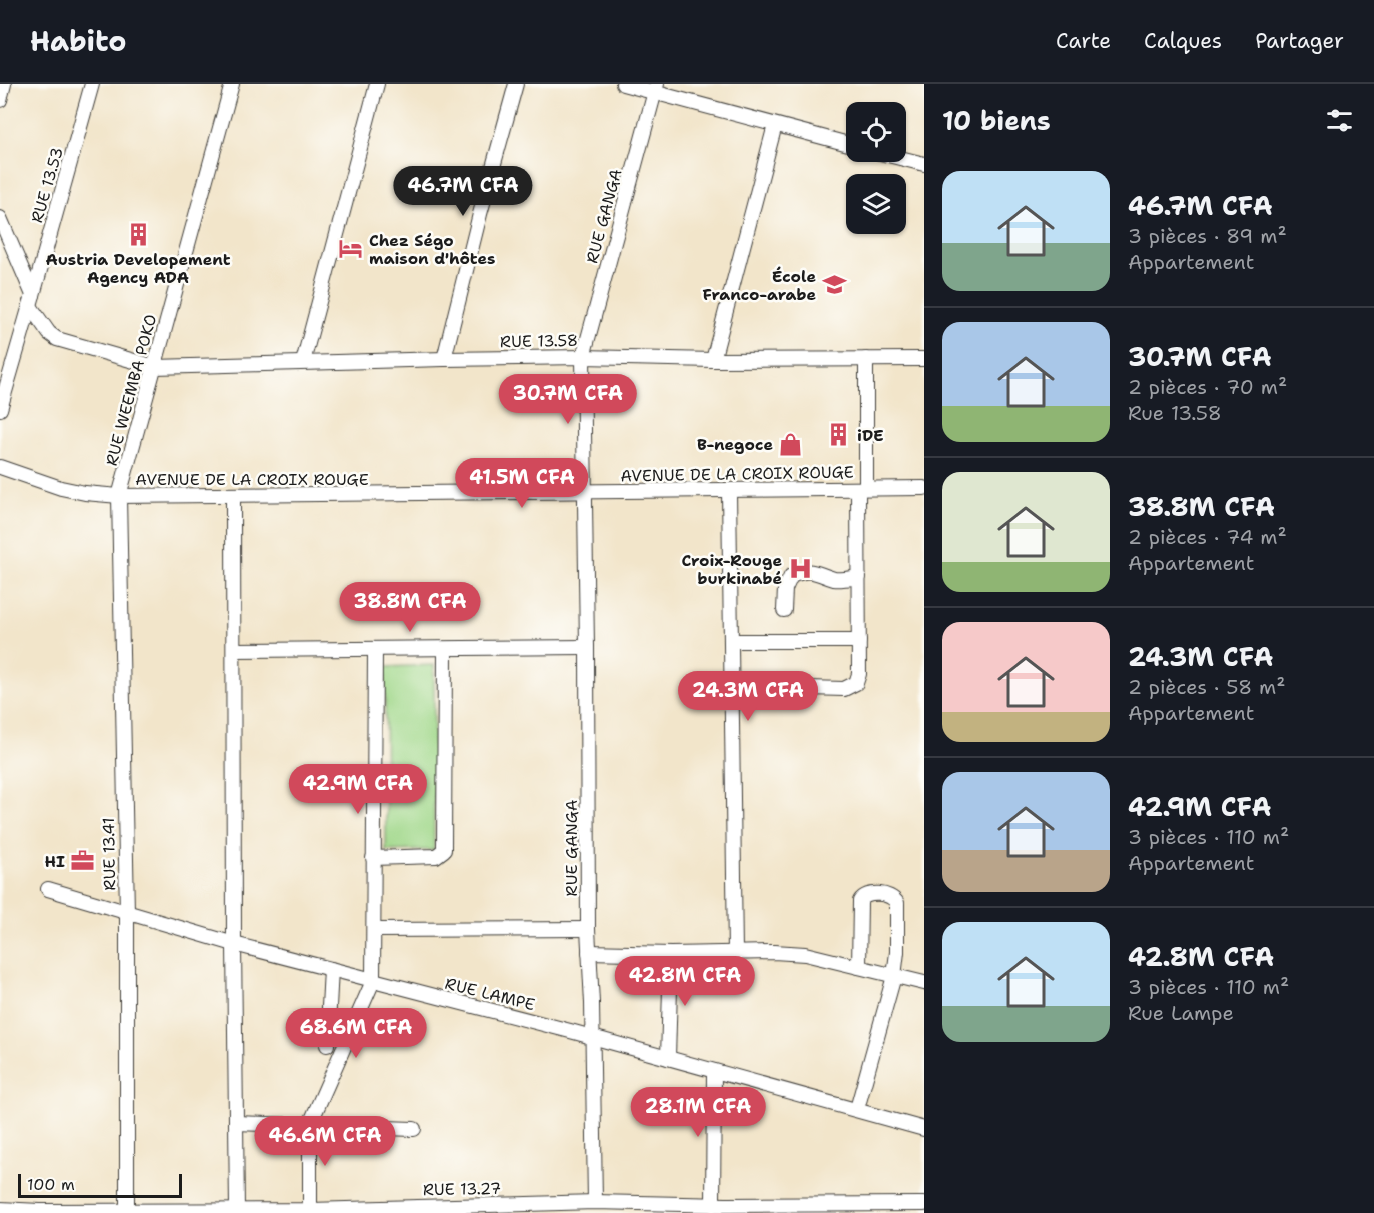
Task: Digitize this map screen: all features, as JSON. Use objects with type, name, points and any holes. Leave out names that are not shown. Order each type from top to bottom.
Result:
[{"type":"street","points":[[0,100],[4,84]]},
{"type":"street","name":"RUE 13.53","points":[[0,409],[92,84]]},
{"type":"street","name":"RUE WEEMBA POKO","points":[[119,496],[232,84]]},
{"type":"street","points":[[303,362],[377,84]]},
{"type":"street","points":[[444,359],[480,214],[516,84]]},
{"type":"street","points":[[623,84],[656,88],[775,125],[846,143]]},
{"type":"street","name":"RUE GANGA","points":[[595,1202],[588,929],[588,647],[583,357],[656,88]]},
{"type":"street","points":[[713,360],[775,125]]},
{"type":"street","points":[[906,160],[924,164]]},
{"type":"street","points":[[0,218],[32,300],[49,333],[57,339],[155,367]]},
{"type":"street","name":"RUE 13.58","points":[[155,367],[583,357],[713,360],[924,359]]},
{"type":"street","points":[[732,686],[849,688],[858,679],[866,359]]},
{"type":"street","name":"AVENUE DE LA CROIX ROUGE","points":[[0,467],[85,494],[119,496],[924,488]]},
{"type":"street","points":[[729,490],[735,953]]},
{"type":"street","name":"RUE 13.41","points":[[119,496],[127,912],[127,1211]]},
{"type":"street","points":[[233,496],[237,1209]]},
{"type":"street","points":[[784,610],[785,589],[791,576],[805,570],[815,571],[836,579],[859,577]]},
{"type":"street","points":[[732,641],[859,640]]},
{"type":"street","points":[[234,650],[588,647]]},
{"type":"street","points":[[310,1210],[310,1124],[373,981],[375,649]]},
{"type":"street","points":[[373,858],[436,856],[444,850],[445,649]]},
{"type":"street","name":"RUE LAMPE","points":[[48,889],[234,944],[668,1058],[924,1129]]},
{"type":"street","points":[[857,1109],[894,976],[897,952],[897,903],[889,896],[869,894],[863,896],[860,901],[859,967]]},
{"type":"street","points":[[375,930],[588,929]]},
{"type":"street","points":[[589,952],[805,954],[924,983]]},
{"type":"street","points":[[668,1058],[671,954]]},
{"type":"street","points":[[327,1045],[331,969]]},
{"type":"street","points":[[714,1071],[722,1208]]},
{"type":"street","points":[[236,1123],[414,1129]]},
{"type":"street","name":"RUE 13.27","points":[[0,1209],[310,1210],[595,1202],[642,1208],[869,1209],[924,1204]]},
{"type":"green space","points":[[434,665],[434,850],[386,851],[385,667]]},
{"type":"place","name":"Austria Developement Agency ADA","points":[[138,234]]},
{"type":"place","name":"Chez Ségo maison d'hôtes","points":[[351,249]]},
{"type":"place","name":"École Franco-arabe","points":[[834,285]]},
{"type":"place","name":"iDE","points":[[839,435]]},
{"type":"place","name":"B-negoce","points":[[791,444]]},
{"type":"place","name":"Croix-Rouge burkinabé","points":[[800,569]]},
{"type":"place","name":"HI","points":[[83,861]]}]
